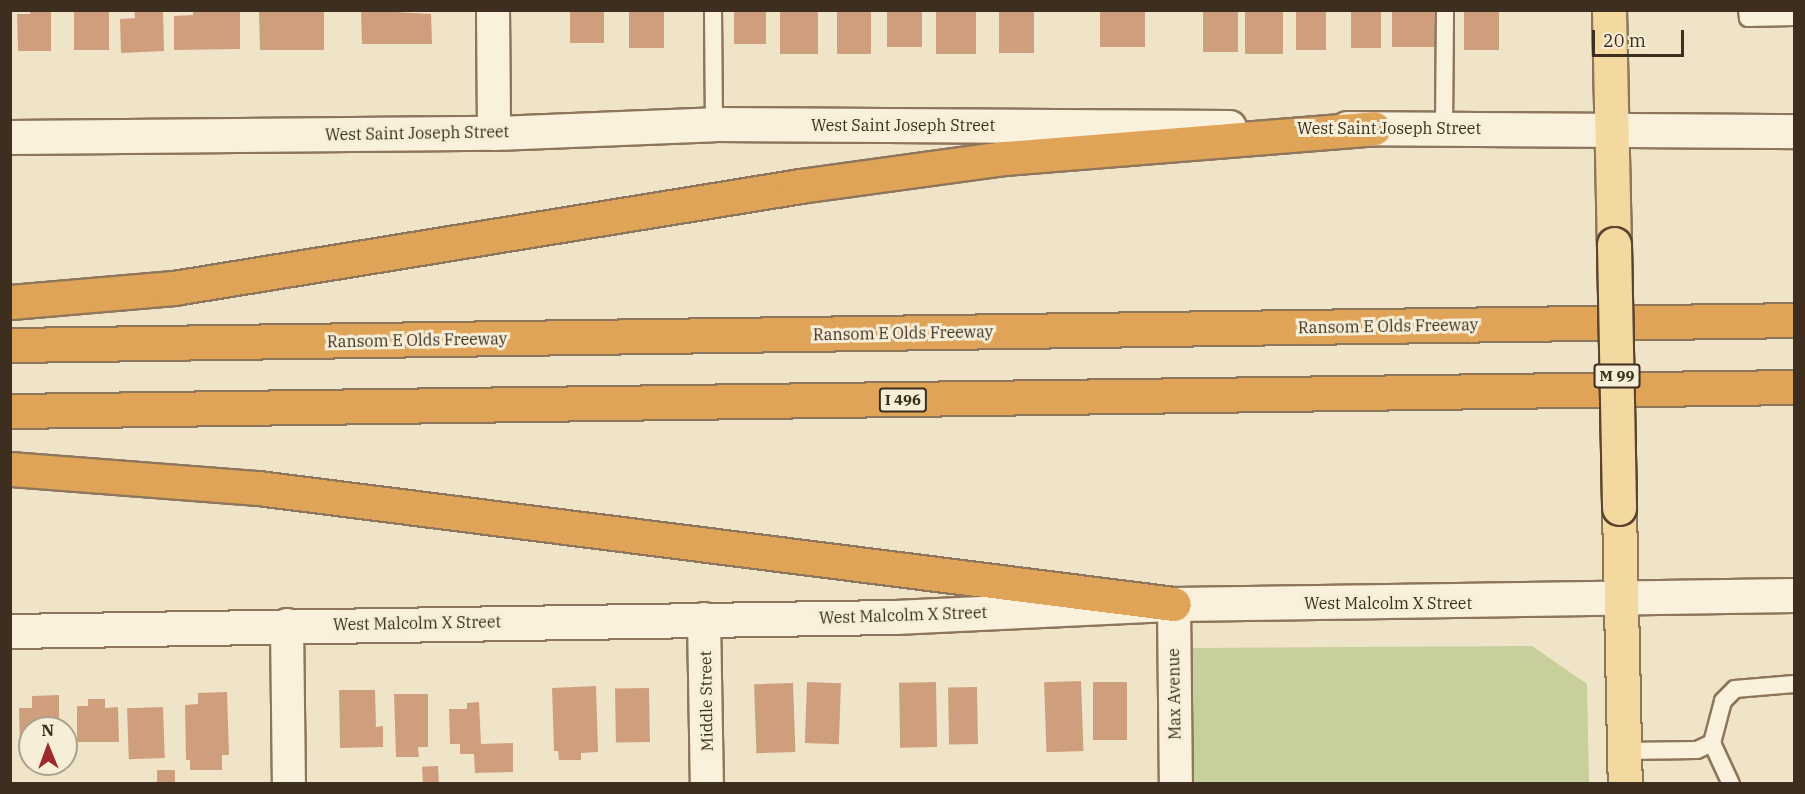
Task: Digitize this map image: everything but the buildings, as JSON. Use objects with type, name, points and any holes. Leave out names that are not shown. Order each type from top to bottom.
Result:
[{"type":"highway","points":[[10,302],[174,288],[800,186],[1005,158],[1374,128]]},
{"type":"highway","points":[[1706,321],[1794,314]]},
{"type":"highway","name":"Ransom E Olds Freeway","points":[[10,345],[1794,320]]},
{"type":"highway","name":"I 496","points":[[10,411],[1794,387]]},
{"type":"highway","points":[[10,469],[258,489],[1174,604]]},
{"type":"main road","points":[[1609,10],[1613,128]]},
{"type":"main road","name":"West Saint Joseph Street","points":[[10,138],[494,133],[714,124],[1613,128],[1676,133],[1794,131]]},
{"type":"main road","name":"M 99","points":[[1613,128],[1625,783]]},
{"type":"main road","name":"West Malcolm X Street","points":[[10,631],[895,617],[1174,604],[1794,595]]},
{"type":"street","points":[[493,10],[494,133]]},
{"type":"street","name":"Max Avenue","points":[[1174,604],[1176,783]]},
{"type":"street","name":"Middle Street","points":[[704,620],[708,783]]},
{"type":"street","points":[[287,625],[289,783]]},
{"type":"lane","points":[[713,10],[714,124]]},
{"type":"lane","points":[[1444,129],[1445,10]]},
{"type":"lane","points":[[1747,10],[1748,18],[1794,16]]},
{"type":"lane","points":[[1731,783],[1712,743],[1723,700],[1735,689],[1794,684]]},
{"type":"lane","points":[[1624,751],[1697,750],[1712,743]]},
{"type":"green space","points":[[1532,646],[1587,684],[1589,783],[1194,783],[1191,648]]}]
